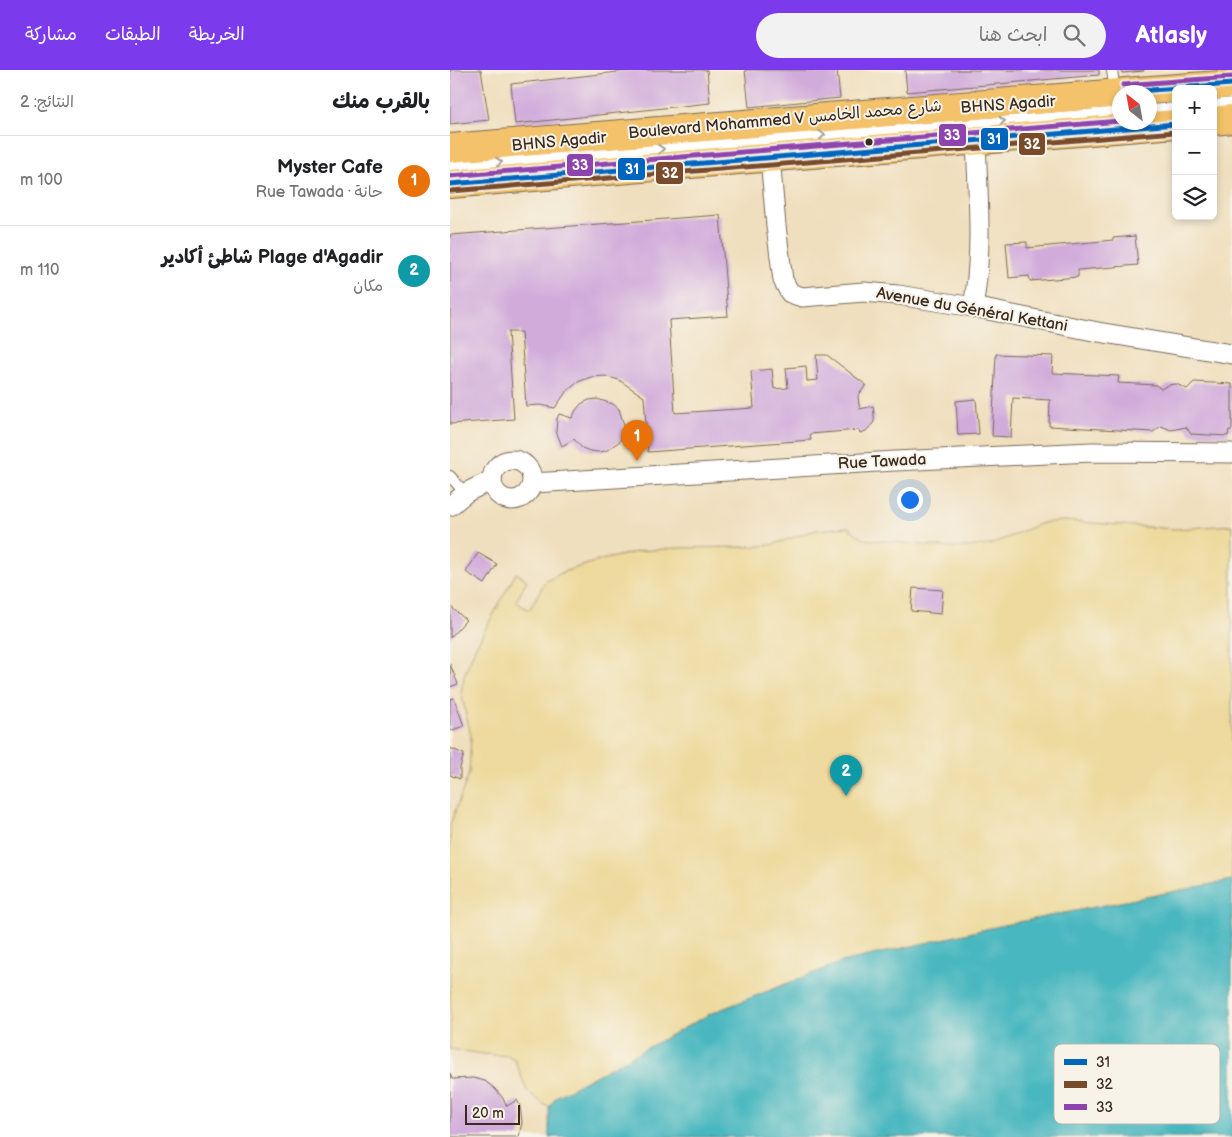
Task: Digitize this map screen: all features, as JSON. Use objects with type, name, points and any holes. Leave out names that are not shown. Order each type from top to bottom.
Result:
[{"type":"main road","name":"Boulevard Mohammed V شارع محمد الخامس","points":[[1157,91],[1232,84]]},
{"type":"main road","name":"Boulevard Mohammed V شارع محمد الخامس","points":[[450,148],[1112,94]]},
{"type":"main road","points":[[1217,121],[1232,119]]},
{"type":"main road","points":[[450,184],[1172,124]]},
{"type":"street","points":[[973,307],[978,278],[979,205],[976,140]]},
{"type":"street","name":"Avenue du Général Kettani","points":[[770,157],[783,280],[790,293],[802,297],[864,292],[898,295],[973,307],[1098,332],[1232,354]]},
{"type":"street","name":"Rue Tawada","points":[[533,482],[895,461],[1092,452],[1232,453]]},
{"type":"street","points":[[507,460],[514,460],[526,465],[533,482],[527,495],[514,501],[507,500],[496,493],[492,480],[496,467],[507,460]]},
{"type":"street","points":[[450,506],[465,493],[492,480]]},
{"type":"lane","points":[[1217,94],[1232,93]]},
{"type":"lane","points":[[450,154],[1112,95]]},
{"type":"lane","name":"BHNS Agadir","points":[[450,166],[1112,95]]},
{"type":"lane","points":[[1157,99],[1172,98]]},
{"type":"lane","points":[[1217,105],[1232,103]]},
{"type":"lane","points":[[1157,109],[1172,108]]},
{"type":"lane","points":[[450,476],[465,493]]},
{"type":"sand","points":[[1064,521],[1175,529],[1232,525],[1232,880],[1004,925],[842,962],[712,1013],[556,1097],[549,1108],[527,1091],[515,1060],[509,1056],[450,1049],[450,825],[469,773],[471,736],[461,693],[464,676],[475,648],[516,573],[527,580],[516,602],[529,610],[545,582],[563,572],[601,560],[641,551],[771,545],[816,530],[848,527],[863,539],[953,548],[990,545],[1042,523]]},
{"type":"water","points":[[1232,880],[1232,1137],[549,1137],[549,1108],[556,1097],[712,1013],[842,962],[1004,925]]},
{"type":"building","points":[[450,70],[481,70],[489,120],[450,124]]},
{"type":"building","points":[[636,70],[707,70],[710,103],[515,124],[511,84]]},
{"type":"building","points":[[745,70],[837,70],[840,98],[749,107]]},
{"type":"building","points":[[905,70],[1099,70],[1099,75],[907,92]]},
{"type":"building","points":[[1122,70],[1144,70],[1144,71],[1122,73]]},
{"type":"building","points":[[720,215],[728,316],[669,320],[675,413],[754,408],[751,371],[772,369],[774,389],[788,388],[786,368],[806,366],[807,381],[818,380],[816,355],[827,355],[866,385],[858,396],[859,405],[860,409],[873,406],[874,422],[866,431],[860,433],[859,430],[810,434],[811,440],[648,452],[644,397],[619,380],[605,376],[591,377],[578,382],[566,392],[555,408],[540,405],[526,406],[521,332],[508,332],[514,419],[450,424],[450,235]]},
{"type":"building","points":[[1135,236],[1138,265],[1078,270],[1078,277],[1030,281],[1029,276],[1009,278],[1006,243],[1027,242],[1027,248],[1113,240],[1113,238]]},
{"type":"building","points":[[996,354],[1053,356],[1052,373],[1119,376],[1118,383],[1156,385],[1161,389],[1168,385],[1176,384],[1187,389],[1194,382],[1232,384],[1232,430],[1229,430],[1228,436],[1191,434],[1186,427],[1171,430],[1161,426],[1153,432],[1049,426],[1050,400],[1013,398],[1011,437],[992,436]]},
{"type":"building","points":[[597,399],[613,404],[619,409],[624,425],[620,441],[606,451],[598,452],[582,448],[574,439],[562,446],[556,431],[559,414],[572,418],[581,404]]},
{"type":"building","points":[[976,399],[979,434],[958,435],[956,401]]},
{"type":"building","points":[[478,553],[497,564],[485,584],[466,572]]},
{"type":"building","points":[[913,588],[943,590],[941,614],[911,611]]},
{"type":"building","points":[[450,606],[466,620],[450,638]]},
{"type":"building","points":[[450,664],[458,684],[450,687]]},
{"type":"building","points":[[454,698],[464,726],[450,731],[450,699]]},
{"type":"building","points":[[450,748],[464,754],[460,768],[460,779],[450,775]]},
{"type":"building","points":[[450,1073],[452,1079],[473,1078],[485,1081],[502,1097],[507,1106],[517,1100],[520,1106],[522,1122],[519,1137],[450,1137]]},
{"type":"transit line","name":"33","points":[[1123,85],[1231,77]]},
{"type":"transit line","name":"31","points":[[1157,90],[1232,84]]},
{"type":"transit line","name":"33","points":[[450,176],[1112,122]]},
{"type":"transit line","name":"31","points":[[450,184],[1172,124]]},
{"type":"transit line","name":"32","points":[[451,191],[1172,132]]},
{"type":"place","name":"Myster Cafe","points":[[637,461]]},
{"type":"place","name":"Plage d'Agadir شاطئ أكادير","points":[[846,796]]}]
